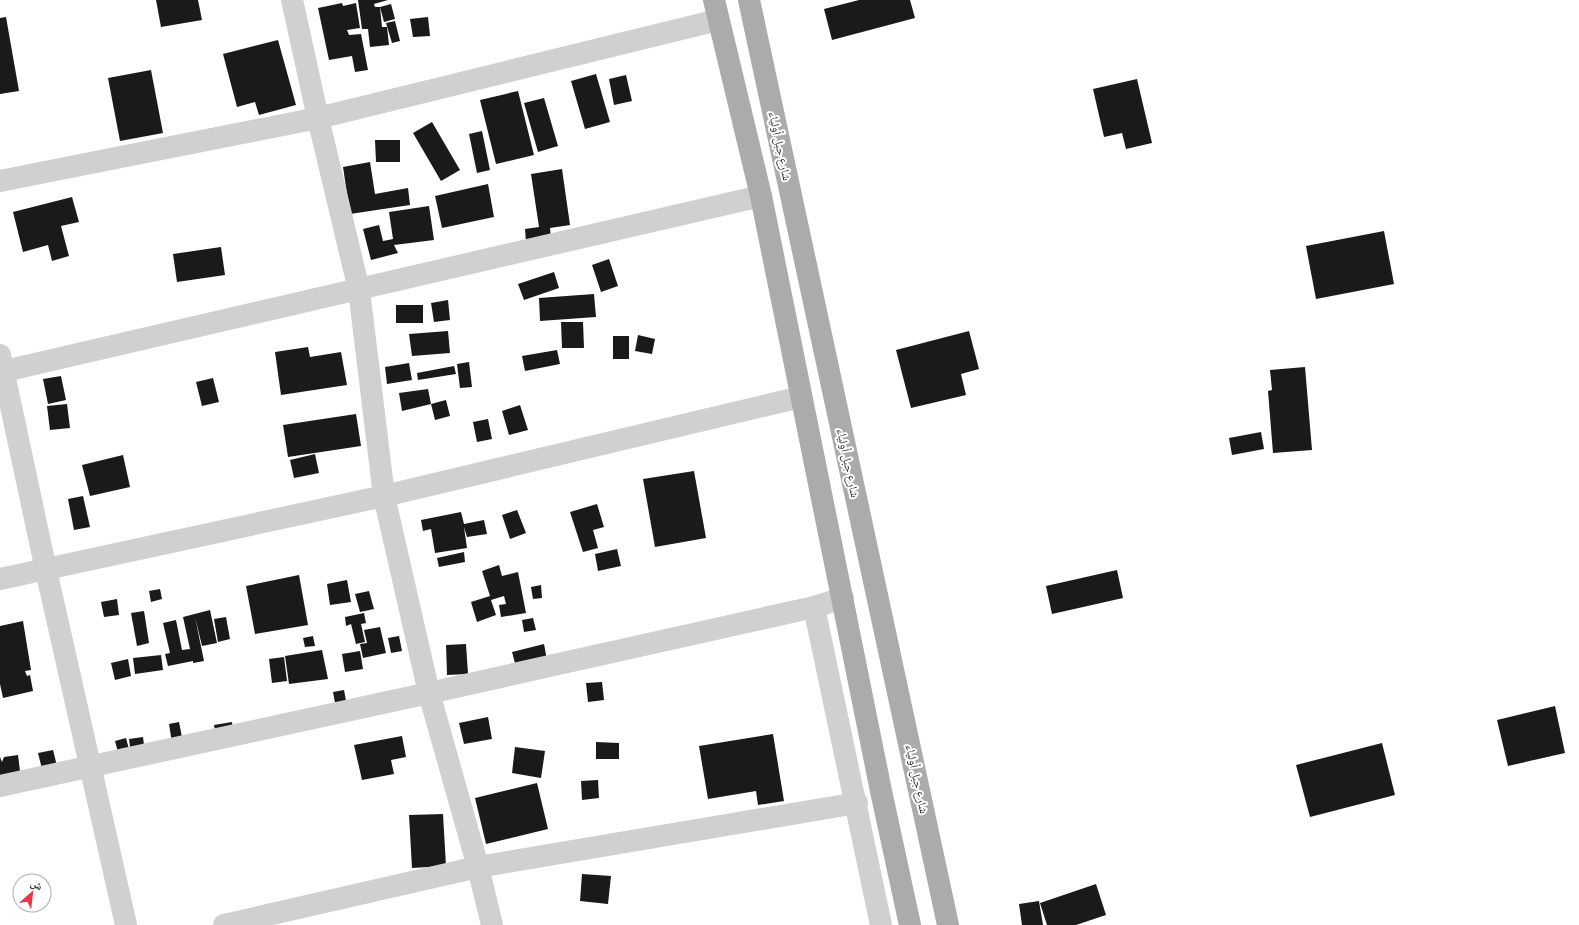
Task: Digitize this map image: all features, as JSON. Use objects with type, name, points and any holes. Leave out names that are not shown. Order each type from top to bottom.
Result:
[{"type":"main road","name":"شارع جبل أولياء","points":[[749,0],[948,925]]},
{"type":"main road","points":[[716,10],[761,196],[910,925]]},
{"type":"street","points":[[292,0],[318,118],[359,290],[384,496],[429,693],[478,867],[492,925]]},
{"type":"street","points":[[0,181],[318,118],[716,10]]},
{"type":"street","points":[[126,925],[1,366],[359,290],[761,196]]},
{"type":"street","points":[[0,579],[384,496],[801,397]]},
{"type":"street","points":[[0,786],[429,693],[814,607],[843,598]]},
{"type":"street","points":[[814,607],[881,925]]},
{"type":"street","points":[[224,925],[478,867],[856,803]]},
{"type":"building","points":[[156,0],[198,0],[202,20],[161,27]]},
{"type":"building","points":[[358,0],[388,0],[374,4],[375,7],[380,7],[382,27],[387,27],[389,45],[370,47],[368,29],[362,29]]},
{"type":"building","points":[[859,0],[910,0],[915,18],[832,40],[824,9]]},
{"type":"building","points":[[342,3],[343,6],[356,3],[360,28],[347,30],[349,35],[361,34],[368,70],[355,72],[352,56],[329,60],[318,8]]},
{"type":"building","points":[[391,4],[395,19],[384,22],[380,7]]},
{"type":"building","points":[[6,17],[19,91],[0,94],[0,18]]},
{"type":"building","points":[[428,17],[430,36],[413,37],[410,19]]},
{"type":"building","points":[[395,21],[400,41],[392,43],[386,23]]},
{"type":"building","points":[[278,40],[296,105],[259,115],[255,102],[237,107],[223,54]]},
{"type":"building","points":[[151,70],[163,133],[120,141],[108,78]]},
{"type":"building","points":[[596,74],[610,122],[585,129],[571,81]]},
{"type":"building","points":[[626,75],[632,101],[614,105],[609,79]]},
{"type":"building","points":[[1137,79],[1152,143],[1126,149],[1122,133],[1104,137],[1093,89]]},
{"type":"building","points":[[518,91],[534,155],[496,164],[480,100]]},
{"type":"building","points":[[544,98],[558,146],[538,152],[524,103]]},
{"type":"building","points":[[432,122],[460,170],[441,181],[413,133]]},
{"type":"building","points":[[482,131],[490,170],[477,173],[469,134]]},
{"type":"building","points":[[375,140],[400,140],[400,162],[376,162]]},
{"type":"building","points":[[370,162],[375,194],[408,188],[410,205],[350,214],[343,167]]},
{"type":"building","points":[[562,169],[570,225],[550,228],[551,239],[526,242],[525,229],[539,227],[531,174]]},
{"type":"building","points":[[488,184],[494,217],[442,228],[435,196]]},
{"type":"building","points":[[72,197],[79,222],[61,226],[69,256],[52,261],[48,245],[23,252],[13,212]]},
{"type":"building","points":[[429,206],[434,240],[394,245],[398,253],[371,260],[363,229],[379,225],[383,241],[393,239],[389,212]]},
{"type":"building","points":[[1384,231],[1394,284],[1316,299],[1306,246]]},
{"type":"building","points":[[221,247],[225,275],[177,282],[173,254]]},
{"type":"building","points":[[609,259],[618,286],[601,292],[592,265]]},
{"type":"building","points":[[554,272],[559,288],[524,300],[518,284]]},
{"type":"building","points":[[594,294],[596,317],[540,321],[539,298]]},
{"type":"building","points":[[448,300],[450,320],[434,322],[431,303]]},
{"type":"building","points":[[396,305],[423,305],[423,323],[396,323]]},
{"type":"building","points":[[561,322],[583,322],[584,348],[562,348]]},
{"type":"building","points":[[448,331],[450,353],[412,356],[409,334]]},
{"type":"building","points":[[969,331],[979,369],[961,374],[966,395],[911,408],[896,350]]},
{"type":"building","points":[[638,335],[655,339],[652,354],[635,351]]},
{"type":"building","points":[[613,336],[629,336],[629,359],[613,359]]},
{"type":"building","points":[[308,347],[310,357],[341,352],[347,385],[281,395],[275,352]]},
{"type":"building","points":[[557,350],[560,364],[525,371],[522,356]]},
{"type":"building","points":[[469,362],[472,387],[460,388],[457,364]]},
{"type":"building","points":[[409,363],[412,380],[387,384],[385,367]]},
{"type":"building","points":[[454,366],[456,374],[418,380],[417,373]]},
{"type":"building","points":[[1305,367],[1312,450],[1273,453],[1268,391],[1272,390],[1270,370]]},
{"type":"building","points":[[61,376],[66,400],[48,404],[43,379]]},
{"type":"building","points":[[213,378],[219,402],[202,406],[196,382]]},
{"type":"building","points":[[428,389],[431,404],[402,411],[399,393]]},
{"type":"building","points":[[446,400],[450,416],[435,420],[431,404]]},
{"type":"building","points":[[67,404],[70,428],[50,430],[47,406]]},
{"type":"building","points":[[520,405],[528,430],[509,435],[502,411]]},
{"type":"building","points":[[356,414],[361,446],[288,457],[283,425]]},
{"type":"building","points":[[488,419],[492,439],[477,442],[473,422]]},
{"type":"building","points":[[1261,432],[1264,449],[1232,455],[1229,438]]},
{"type":"building","points":[[315,454],[319,473],[294,478],[290,460]]},
{"type":"building","points":[[123,455],[130,487],[90,496],[82,465]]},
{"type":"building","points":[[694,471],[706,538],[655,547],[643,479]]},
{"type":"building","points":[[83,496],[90,527],[74,530],[68,499]]},
{"type":"building","points":[[597,504],[604,527],[593,530],[598,548],[583,552],[570,512]]},
{"type":"building","points":[[517,510],[526,533],[510,539],[502,515]]},
{"type":"building","points":[[461,512],[464,524],[484,520],[487,534],[467,537],[464,527],[467,548],[435,553],[431,529],[423,531],[421,520]]},
{"type":"building","points":[[617,549],[621,566],[598,571],[595,554]]},
{"type":"building","points":[[464,552],[465,562],[439,567],[437,558]]},
{"type":"building","points":[[499,565],[502,576],[518,572],[526,613],[501,617],[499,605],[506,604],[504,596],[491,600],[496,615],[477,622],[471,602],[490,596],[482,571]]},
{"type":"building","points":[[1117,570],[1123,598],[1052,614],[1046,586]]},
{"type":"building","points":[[299,575],[308,625],[255,634],[246,586]]},
{"type":"building","points":[[347,580],[351,602],[330,605],[327,584]]},
{"type":"building","points":[[541,585],[542,598],[533,599],[531,587]]},
{"type":"building","points":[[160,589],[162,599],[151,602],[149,591]]},
{"type":"building","points":[[369,591],[374,609],[360,612],[355,594]]},
{"type":"building","points":[[117,599],[119,615],[104,617],[101,602]]},
{"type":"building","points":[[210,610],[217,643],[202,646],[195,617],[204,661],[193,663],[193,661],[168,666],[165,654],[170,653],[163,623],[176,620],[182,650],[190,649],[183,617]]},
{"type":"building","points":[[144,611],[149,643],[137,646],[131,613]]},
{"type":"building","points":[[364,613],[366,623],[361,624],[365,642],[356,644],[351,624],[346,626],[345,617]]},
{"type":"building","points":[[226,617],[230,639],[218,642],[214,619]]},
{"type":"building","points":[[533,618],[536,630],[524,632],[522,620]]},
{"type":"building","points":[[23,621],[31,670],[25,671],[27,676],[30,675],[33,691],[3,698],[0,684],[0,626]]},
{"type":"building","points":[[380,627],[386,653],[363,658],[360,644],[367,643],[364,630]]},
{"type":"building","points":[[313,636],[315,646],[305,647],[303,638]]},
{"type":"building","points":[[399,636],[402,651],[391,653],[388,638]]},
{"type":"building","points":[[466,644],[468,674],[447,675],[446,645]]},
{"type":"building","points":[[544,644],[547,660],[516,667],[512,652]]},
{"type":"building","points":[[322,650],[328,679],[289,684],[285,656]]},
{"type":"building","points":[[360,651],[363,669],[345,672],[342,654]]},
{"type":"building","points":[[161,655],[163,670],[135,674],[133,658]]},
{"type":"building","points":[[284,657],[287,681],[272,683],[269,659]]},
{"type":"building","points":[[128,659],[131,676],[115,680],[111,663]]},
{"type":"building","points":[[602,682],[604,700],[588,702],[586,683]]},
{"type":"building","points":[[344,690],[347,706],[336,708],[333,692]]},
{"type":"building","points":[[1555,706],[1565,753],[1508,766],[1497,720]]},
{"type":"building","points":[[488,717],[492,739],[464,744],[459,723]]},
{"type":"building","points":[[179,722],[183,742],[172,743],[169,724]]},
{"type":"building","points":[[232,722],[233,731],[216,735],[214,725]]},
{"type":"building","points":[[773,734],[784,801],[758,805],[756,791],[708,799],[699,746]]},
{"type":"building","points":[[402,736],[406,757],[391,760],[394,774],[362,780],[354,745]]},
{"type":"building","points":[[143,737],[145,753],[131,755],[129,739]]},
{"type":"building","points":[[126,738],[130,753],[119,756],[115,741]]},
{"type":"building","points":[[596,742],[619,743],[619,759],[596,759]]},
{"type":"building","points":[[1382,743],[1395,795],[1310,817],[1296,765]]},
{"type":"building","points":[[515,747],[545,751],[541,778],[512,773]]},
{"type":"building","points":[[53,750],[58,770],[43,773],[38,753]]},
{"type":"building","points":[[18,755],[21,779],[0,783],[0,757],[2,762],[4,757]]},
{"type":"building","points":[[598,780],[599,798],[582,800],[581,781]]},
{"type":"building","points":[[537,783],[548,829],[486,844],[475,798]]},
{"type":"building","points":[[443,814],[446,866],[412,868],[409,815]]},
{"type":"building","points":[[582,874],[611,876],[608,904],[580,901]]},
{"type":"building","points":[[1096,884],[1106,915],[1076,925],[1047,925],[1040,903]]},
{"type":"building","points":[[1039,901],[1043,925],[1022,925],[1019,904]]}]
